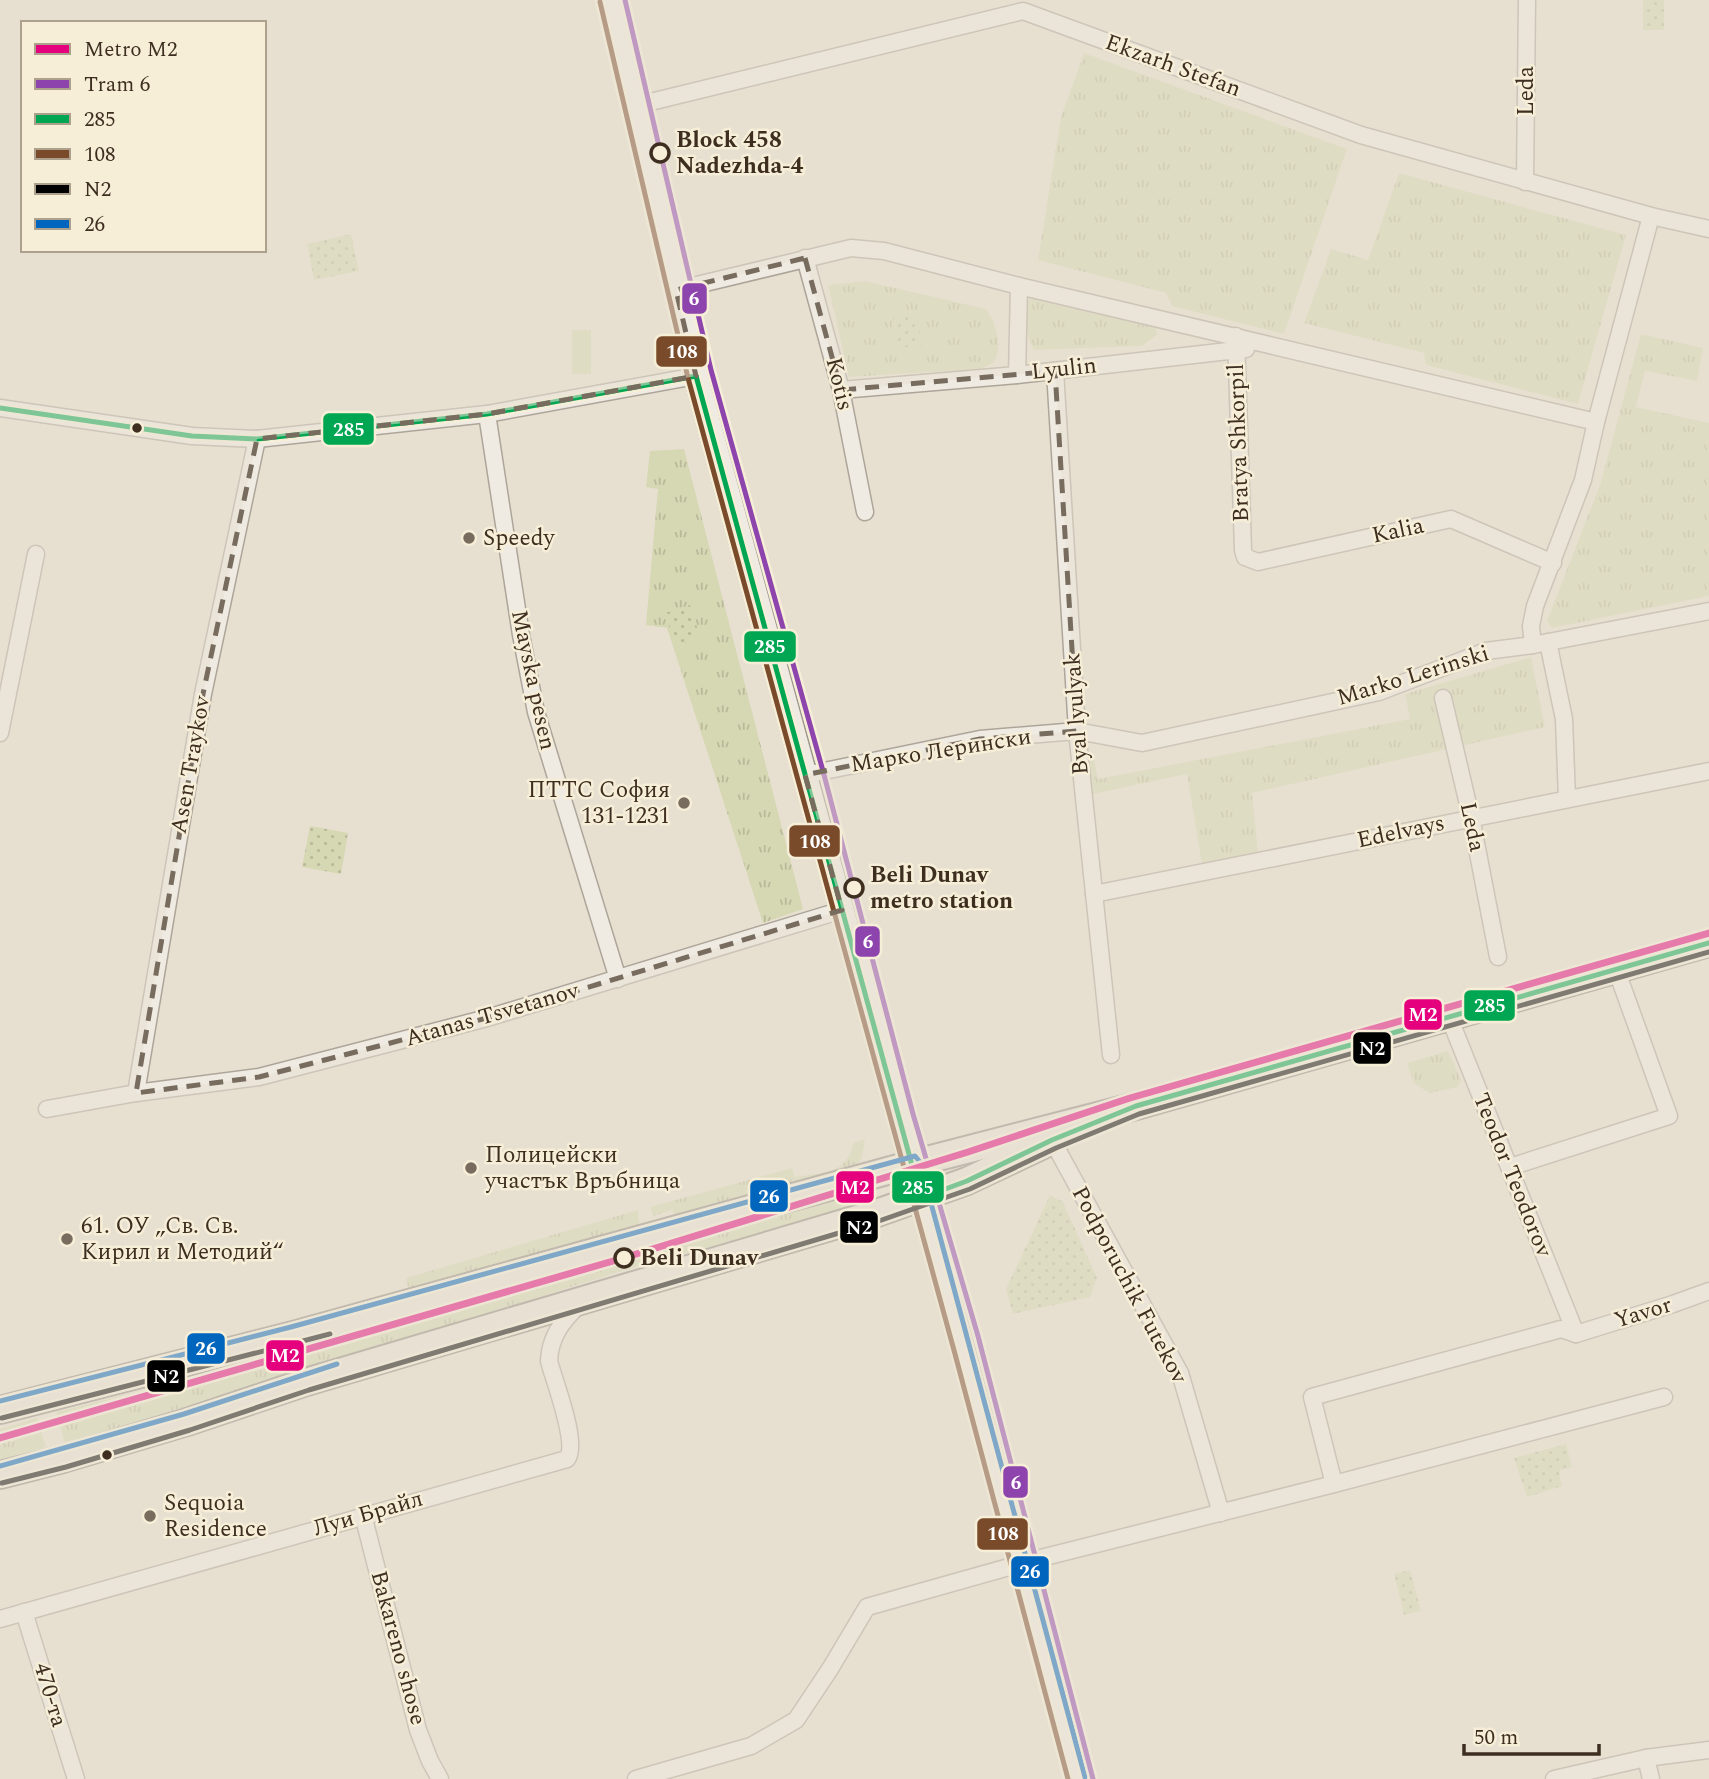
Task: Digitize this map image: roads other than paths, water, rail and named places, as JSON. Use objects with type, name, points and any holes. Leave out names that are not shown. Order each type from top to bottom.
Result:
[{"type":"main road","points":[[0,1410],[293,1335],[912,1164],[1136,1106],[1709,943]]},
{"type":"main road","points":[[0,1475],[187,1422],[306,1382],[874,1214],[967,1181],[1052,1140],[1136,1106]]},
{"type":"street","points":[[609,0],[696,376],[1077,1779]]},
{"type":"street","name":"Leda","points":[[1525,181],[1527,0]]},
{"type":"street","name":"Ekzarh Stefan","points":[[634,106],[1023,11],[1361,135],[1651,216],[1709,229]]},
{"type":"street","points":[[1567,799],[1564,719],[1541,643],[1531,626],[1535,606],[1583,480],[1651,216]]},
{"type":"street","points":[[676,290],[851,248],[884,251],[1236,343],[1287,348],[1597,422]]},
{"type":"street","name":"Kotis","points":[[805,258],[841,390],[865,512]]},
{"type":"street","points":[[1017,375],[1019,286]]},
{"type":"street","name":"Lyulin","points":[[841,390],[1055,371],[1236,343]]},
{"type":"street","name":"Bratya Shkorpil","points":[[1236,343],[1242,550]]},
{"type":"street","name":"Byal lyulyak","points":[[1055,371],[1077,731],[1111,1055]]},
{"type":"street","points":[[0,408],[192,436],[257,439],[486,415],[696,376]]},
{"type":"street","name":"Mayska pesen","points":[[486,415],[536,712],[618,979]]},
{"type":"street","name":"Asen Traykov","points":[[136,1093],[203,694],[257,439]]},
{"type":"street","name":"Kalia","points":[[1242,550],[1245,557],[1258,562],[1451,520],[1553,563]]},
{"type":"street","points":[[0,733],[36,554]]},
{"type":"street","name":"Marko Lerinski","points":[[1077,731],[1142,743],[1379,692],[1486,650],[1541,643],[1709,611]]},
{"type":"street","name":"Leda","points":[[1443,698],[1471,817],[1498,957]]},
{"type":"street","name":"Марко Лерински","points":[[805,775],[980,739],[1077,731]]},
{"type":"street","name":"Edelvays","points":[[1094,894],[1709,771]]},
{"type":"street","name":"Atanas Tsvetanov","points":[[47,1109],[136,1093],[259,1077],[487,1018],[842,910]]},
{"type":"street","points":[[1510,1167],[1669,1116],[1616,969]]},
{"type":"street","name":"Teodor Teodorov","points":[[1449,1017],[1576,1334]]},
{"type":"street","name":"Podporuchik Futekov","points":[[1052,1140],[1180,1373],[1221,1513]]},
{"type":"street","name":"Yavor","points":[[1334,1485],[1312,1396],[1561,1329],[1576,1334],[1709,1290]]},
{"type":"street","name":"Луи Брайл","points":[[0,1619],[567,1459],[571,1451],[568,1429],[549,1361],[549,1351],[555,1333],[565,1318],[585,1300]]},
{"type":"street","points":[[636,1779],[751,1746],[796,1720],[830,1670],[867,1607],[1020,1564],[1334,1485],[1664,1397]]},
{"type":"street","name":"Bakareno shose","points":[[363,1515],[418,1730],[440,1779]]},
{"type":"street","name":"470-та","points":[[24,1612],[76,1779]]},
{"type":"street","points":[[1554,1779],[1646,1758],[1709,1749]]},
{"type":"street","points":[[1646,1758],[1651,1779]]},
{"type":"metro line","name":"M2","points":[[0,1438],[620,1259],[968,1152],[1130,1098],[1709,933]]},
{"type":"tram line","name":"6","points":[[625,0],[711,370],[823,771],[913,1114],[978,1336],[1093,1779]]},
{"type":"place","name":"Block 458 Nadezhda-4","points":[[660,153]]},
{"type":"place","name":"Speedy","points":[[469,538]]},
{"type":"place","name":"ПТТС София 131-1231","points":[[684,803]]},
{"type":"place","name":"Beli Dunav metro station","points":[[854,888]]},
{"type":"place","name":"Полицейски участък Връбница","points":[[471,1168]]},
{"type":"place","name":"61. ОУ „Св. Св. Кирил и Методий“","points":[[67,1239]]},
{"type":"place","name":"Beli Dunav","points":[[624,1258]]},
{"type":"place","name":"Sequoia Residence","points":[[150,1516]]}]
